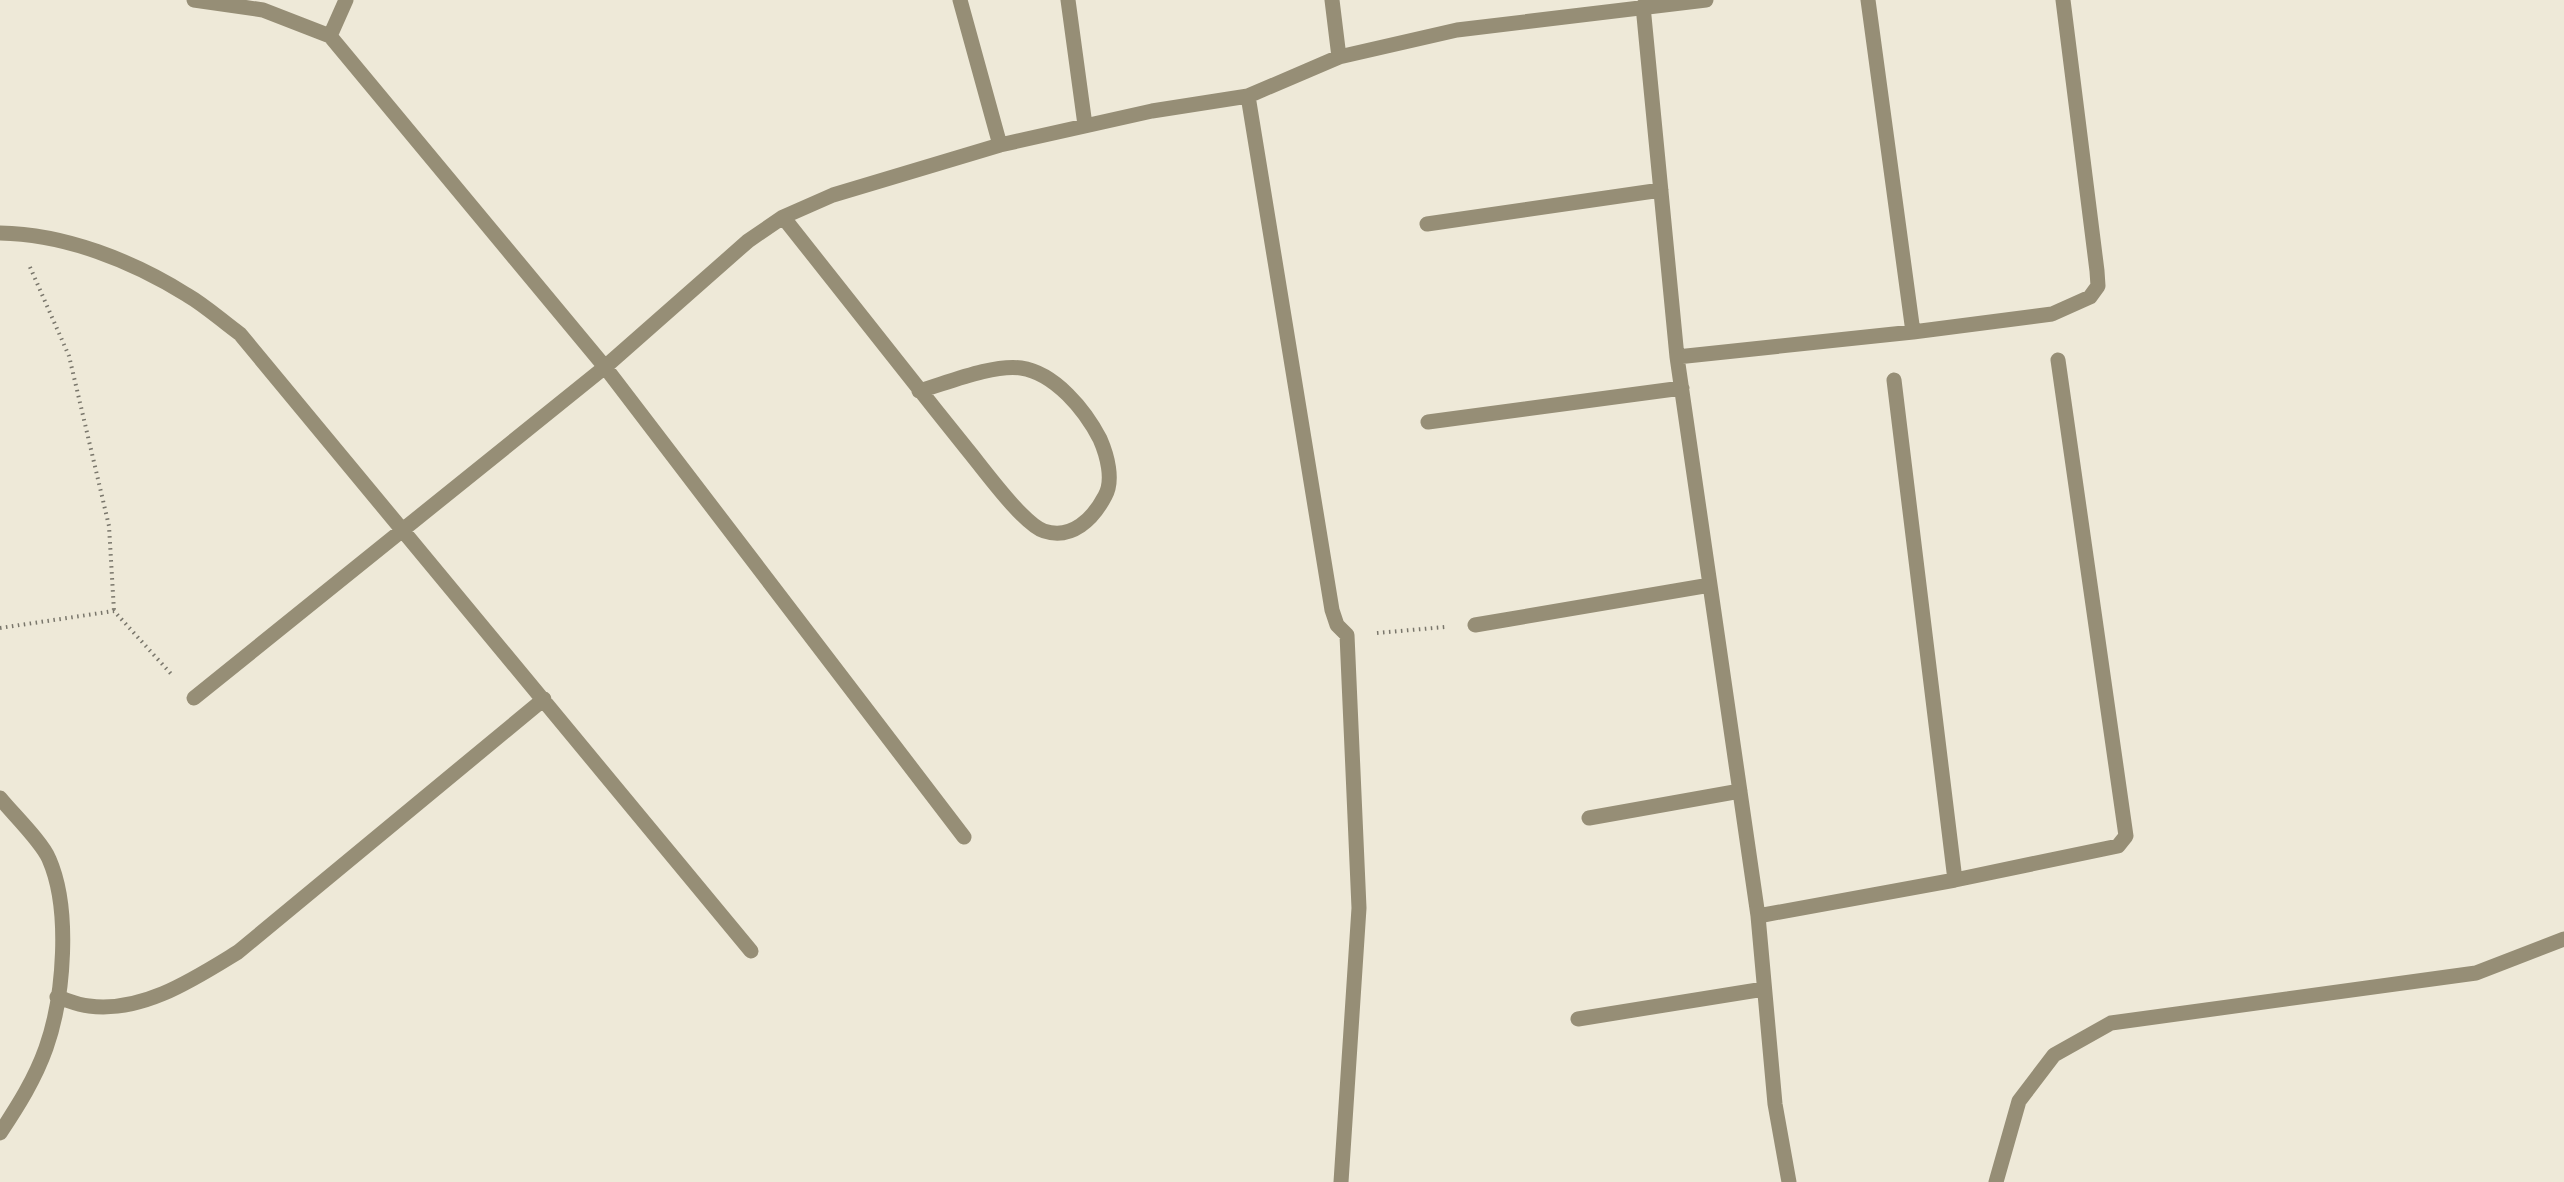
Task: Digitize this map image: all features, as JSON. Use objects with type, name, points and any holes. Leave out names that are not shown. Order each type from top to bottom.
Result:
[{"type":"street","points":[[194,0],[263,10],[330,36],[605,367],[964,837]]},
{"type":"street","points":[[330,36],[346,0]]},
{"type":"street","points":[[960,0],[1000,145]]},
{"type":"street","points":[[1068,0],[1085,125]]},
{"type":"street","points":[[1332,0],[1339,57]]},
{"type":"street","points":[[194,698],[605,367],[748,241],[783,217],[833,195],[1000,145],[1085,125],[1248,96],[1339,57],[1457,30],[1706,0]]},
{"type":"street","points":[[1868,0],[1913,332]]},
{"type":"street","points":[[1677,357],[1913,332],[2052,314],[2090,297],[2098,286],[2063,0]]},
{"type":"street","points":[[1643,6],[1677,357],[1758,916],[1775,1104],[1789,1182]]},
{"type":"street","points":[[1248,96],[1332,610],[1337,625],[1347,635],[1359,908],[1341,1182]]},
{"type":"street","points":[[1427,224],[1661,190]]},
{"type":"street","points":[[783,217],[919,391],[1003,494],[1042,531],[1061,533],[1078,527],[1095,515],[1107,491],[1109,466],[1100,440],[1077,405],[1036,372],[1019,368],[992,371],[919,391]]},
{"type":"street","points":[[7,233],[70,244],[137,266],[189,296],[240,334],[751,951]]},
{"type":"street","points":[[1758,916],[1955,880],[2118,846],[2126,836],[2058,360]]},
{"type":"street","points":[[1894,380],[1955,880]]},
{"type":"street","points":[[1428,422],[1682,388]]},
{"type":"street","points":[[1475,625],[1710,585]]},
{"type":"street","points":[[57,997],[88,1006],[118,1007],[153,998],[192,981],[238,952],[544,699]]},
{"type":"street","points":[[1589,818],[1740,791]]},
{"type":"street","points":[[0,798],[48,856],[58,884],[62,918],[62,960],[46,1048],[24,1097],[0,1133]]},
{"type":"street","points":[[1996,1182],[2019,1101],[2054,1055],[2111,1023],[2476,973],[2564,939]]},
{"type":"street","points":[[1578,1019],[1764,989]]},
{"type":"path","points":[[7,233],[69,356],[109,526],[114,610],[194,698]]},
{"type":"path","points":[[0,628],[114,610]]},
{"type":"path","points":[[1347,635],[1475,625]]}]
